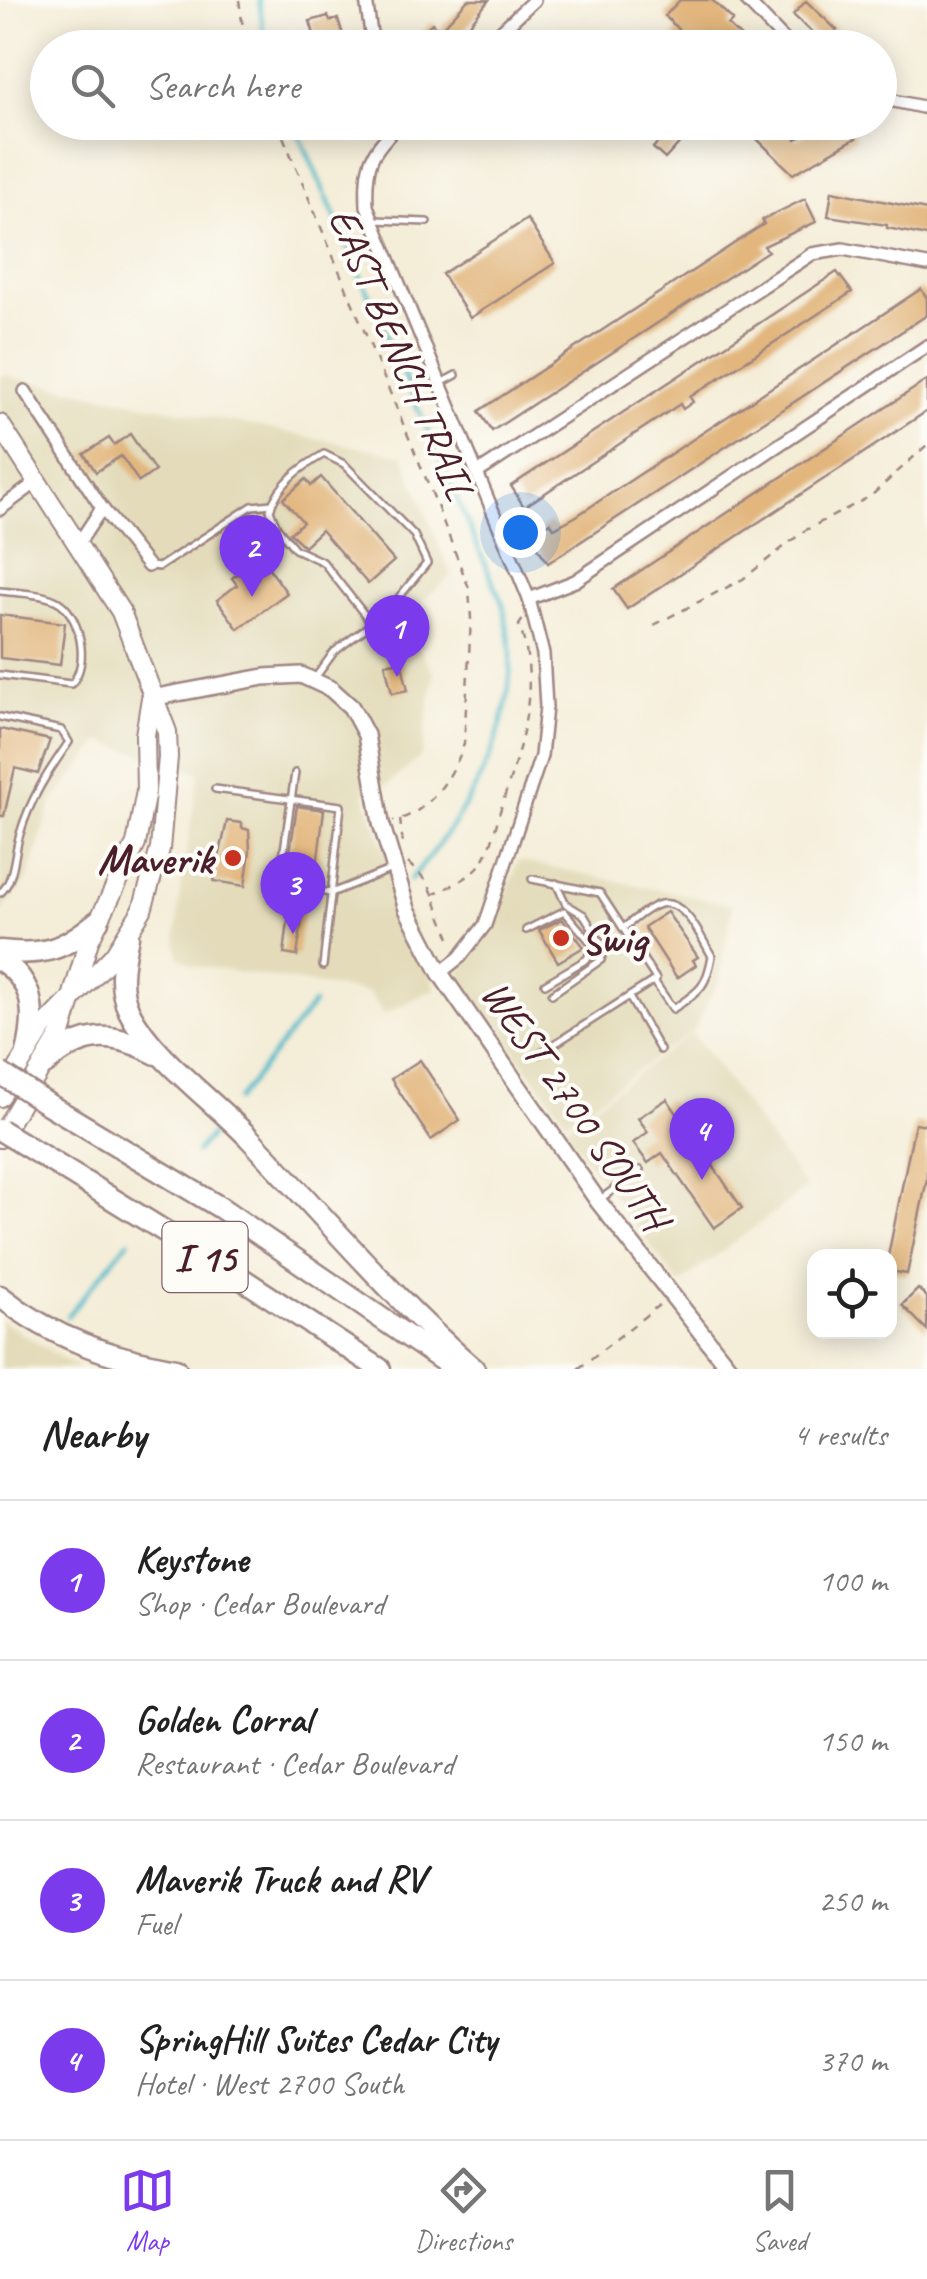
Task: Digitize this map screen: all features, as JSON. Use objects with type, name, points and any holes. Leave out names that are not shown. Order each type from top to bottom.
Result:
[{"type":"highway","points":[[0,950],[31,953],[57,949],[98,921]]},
{"type":"highway","points":[[128,936],[122,974],[126,1003],[137,1024],[167,1060],[249,1138],[437,1336],[474,1369]]},
{"type":"highway","points":[[0,960],[20,976],[31,998],[36,1059],[82,1041],[106,1037],[131,1041],[167,1060]]},
{"type":"highway","name":"I 15","points":[[0,1073],[221,1208],[455,1369]]},
{"type":"highway","name":"I 15","points":[[0,1130],[380,1369]]},
{"type":"highway","points":[[0,1299],[87,1348],[176,1369]]},
{"type":"main road","points":[[0,424],[128,628],[167,732],[166,800],[153,880],[128,936],[104,967],[74,994]]},
{"type":"main road","points":[[0,1097],[61,1034],[98,921],[124,873],[138,835],[146,791],[146,735],[152,698]]},
{"type":"main road","points":[[0,1138],[36,1059]]},
{"type":"street","points":[[366,0],[370,30]]},
{"type":"street","points":[[502,30],[534,0]]},
{"type":"street","points":[[746,0],[775,30]]},
{"type":"street","points":[[897,102],[927,108]]},
{"type":"street","points":[[383,140],[366,172],[367,206],[529,598],[543,654],[546,708],[541,756],[486,925],[460,957],[440,973]]},
{"type":"street","points":[[477,473],[812,254],[843,249],[927,265]]},
{"type":"street","points":[[529,598],[575,581],[927,346]]},
{"type":"street","points":[[25,391],[102,508],[148,566]]},
{"type":"street","points":[[0,509],[38,482]]},
{"type":"street","points":[[78,544],[102,508]]},
{"type":"street","points":[[152,698],[264,676],[300,675],[313,680]]},
{"type":"street","name":"WEST 2700 SOUTH","points":[[313,680],[352,707],[366,735],[381,823],[407,909],[440,973],[598,1200],[730,1369]]},
{"type":"lane","points":[[373,220],[427,222]]},
{"type":"lane","points":[[440,383],[456,375]]},
{"type":"lane","points":[[313,680],[334,652],[372,624],[398,600],[427,564],[414,534],[344,464],[324,454],[302,467],[276,492],[270,510],[277,527],[295,548],[323,562],[372,624]]},
{"type":"lane","points":[[148,566],[158,567],[252,506],[272,504]]},
{"type":"lane","points":[[0,591],[50,598],[64,606],[83,659],[71,684],[0,675]]},
{"type":"lane","points":[[0,717],[61,730],[68,742],[33,799],[18,838],[8,887],[0,893]]},
{"type":"lane","points":[[295,773],[279,886],[331,893],[395,868]]},
{"type":"lane","points":[[215,790],[341,806],[323,966]]},
{"type":"lane","points":[[532,879],[600,893],[673,1009],[701,991],[712,956],[686,913],[670,904],[657,905],[623,928]]},
{"type":"lane","points":[[545,984],[592,953],[593,946],[565,908],[556,883]]},
{"type":"lane","points":[[526,930],[565,908],[584,914],[604,948],[601,960],[552,994]]},
{"type":"lane","points":[[539,1054],[654,980]]},
{"type":"lane","points":[[629,997],[660,1050]]},
{"type":"lane","points":[[598,1200],[640,1170]]},
{"type":"path","points":[[239,0],[243,30]]},
{"type":"path","name":"EAST BENCH TRAIL","points":[[285,140],[469,588],[464,744],[459,758],[428,804],[412,817],[381,823]]},
{"type":"path","points":[[654,625],[743,580],[804,531],[871,496],[927,445]]},
{"type":"path","points":[[432,895],[466,878],[486,854],[524,730],[530,666],[519,625],[533,615]]},
{"type":"path","points":[[400,819],[405,857],[428,882],[450,938]]},
{"type":"path","points":[[578,1369],[672,1294]]},
{"type":"shaded area","points":[[0,375],[403,456],[451,576],[401,620],[434,673],[422,755],[389,784],[364,794],[435,988],[384,1014],[368,992],[192,965],[179,956],[176,942],[180,896],[199,772],[101,741],[52,802],[28,878],[0,914]]},
{"type":"shaded area","points":[[518,861],[733,905],[719,980],[694,1030],[567,1121],[457,975],[494,929]]},
{"type":"shaded area","points":[[692,1033],[806,1188],[679,1284],[564,1128]]},
{"type":"shaded area","points":[[0,1320],[79,1369],[0,1369]]},
{"type":"building","points":[[468,0],[489,0],[465,30],[440,30]]},
{"type":"building","points":[[680,0],[712,0],[733,20],[728,25],[733,30],[679,30],[665,16]]},
{"type":"building","points":[[806,1],[837,30],[810,30],[793,15]]},
{"type":"building","points":[[328,16],[330,21],[338,19],[341,30],[313,30],[310,21]]},
{"type":"building","points":[[660,140],[682,140],[665,159],[653,148]]},
{"type":"building","points":[[758,140],[852,140],[793,174]]},
{"type":"building","points":[[832,191],[927,210],[927,236],[828,216]]},
{"type":"building","points":[[805,199],[816,222],[764,246],[768,251],[492,431],[479,411],[764,224],[762,220]]},
{"type":"building","points":[[527,219],[555,263],[470,318],[442,274]]},
{"type":"building","points":[[837,272],[852,292],[690,397],[693,402],[683,409],[680,404],[524,507],[511,486]]},
{"type":"building","points":[[921,289],[927,298],[927,315],[548,563],[534,542],[544,535],[540,529],[550,522],[554,528],[575,517]]},
{"type":"building","points":[[927,380],[927,411],[627,609],[613,589]]},
{"type":"building","points":[[130,434],[155,471],[139,482],[121,456],[96,472],[84,454],[109,438],[114,445]]},
{"type":"building","points":[[321,477],[394,561],[368,584],[321,530],[304,546],[290,533],[303,522],[283,499],[306,479],[311,486]]},
{"type":"building","points":[[266,564],[287,593],[238,629],[217,600],[237,585],[232,578],[248,566],[253,573]]},
{"type":"building","points":[[0,615],[65,623],[60,665],[0,658]]},
{"type":"building","points":[[401,661],[408,690],[392,693],[385,664]]},
{"type":"building","points":[[0,729],[50,740],[38,774],[15,768],[4,816],[0,816]]},
{"type":"building","name":"Maverik","points":[[297,806],[324,810],[315,882],[286,879]]},
{"type":"building","name":"Maverik","points":[[227,821],[242,823],[242,828],[249,830],[245,886],[214,881]]},
{"type":"building","points":[[289,912],[303,913],[297,956],[284,954]]},
{"type":"building","points":[[667,912],[698,957],[693,960],[696,965],[677,978],[644,927]]},
{"type":"building","name":"Swig","points":[[562,919],[584,947],[558,962],[539,930]]},
{"type":"building","points":[[420,1060],[460,1120],[431,1140],[391,1079]]},
{"type":"building","points":[[667,1099],[742,1208],[714,1228],[662,1153],[648,1163],[633,1143],[648,1132],[638,1118]]},
{"type":"building","points":[[915,1123],[927,1125],[927,1179],[907,1274],[897,1272],[897,1249],[889,1249]]},
{"type":"building","points":[[918,1289],[927,1297],[927,1330],[902,1305]]},
{"type":"waterway","points":[[259,0],[263,30]]},
{"type":"waterway","points":[[302,140],[503,605],[510,638],[509,689],[493,749],[465,805],[410,880]]},
{"type":"waterway","points":[[237,1100],[313,1004]]},
{"type":"waterway","points":[[196,1152],[217,1128]]},
{"type":"waterway","points":[[67,1316],[129,1241]]},
{"type":"place","name":"Golden Corral","points":[[252,597]]},
{"type":"place","name":"Keystone","points":[[397,677]]},
{"type":"place","name":"Maverik","points":[[233,858]]},
{"type":"place","name":"Maverik Truck and RV","points":[[293,934]]},
{"type":"place","name":"Swig","points":[[561,938]]},
{"type":"place","name":"SpringHill Suites Cedar City","points":[[702,1180]]}]
